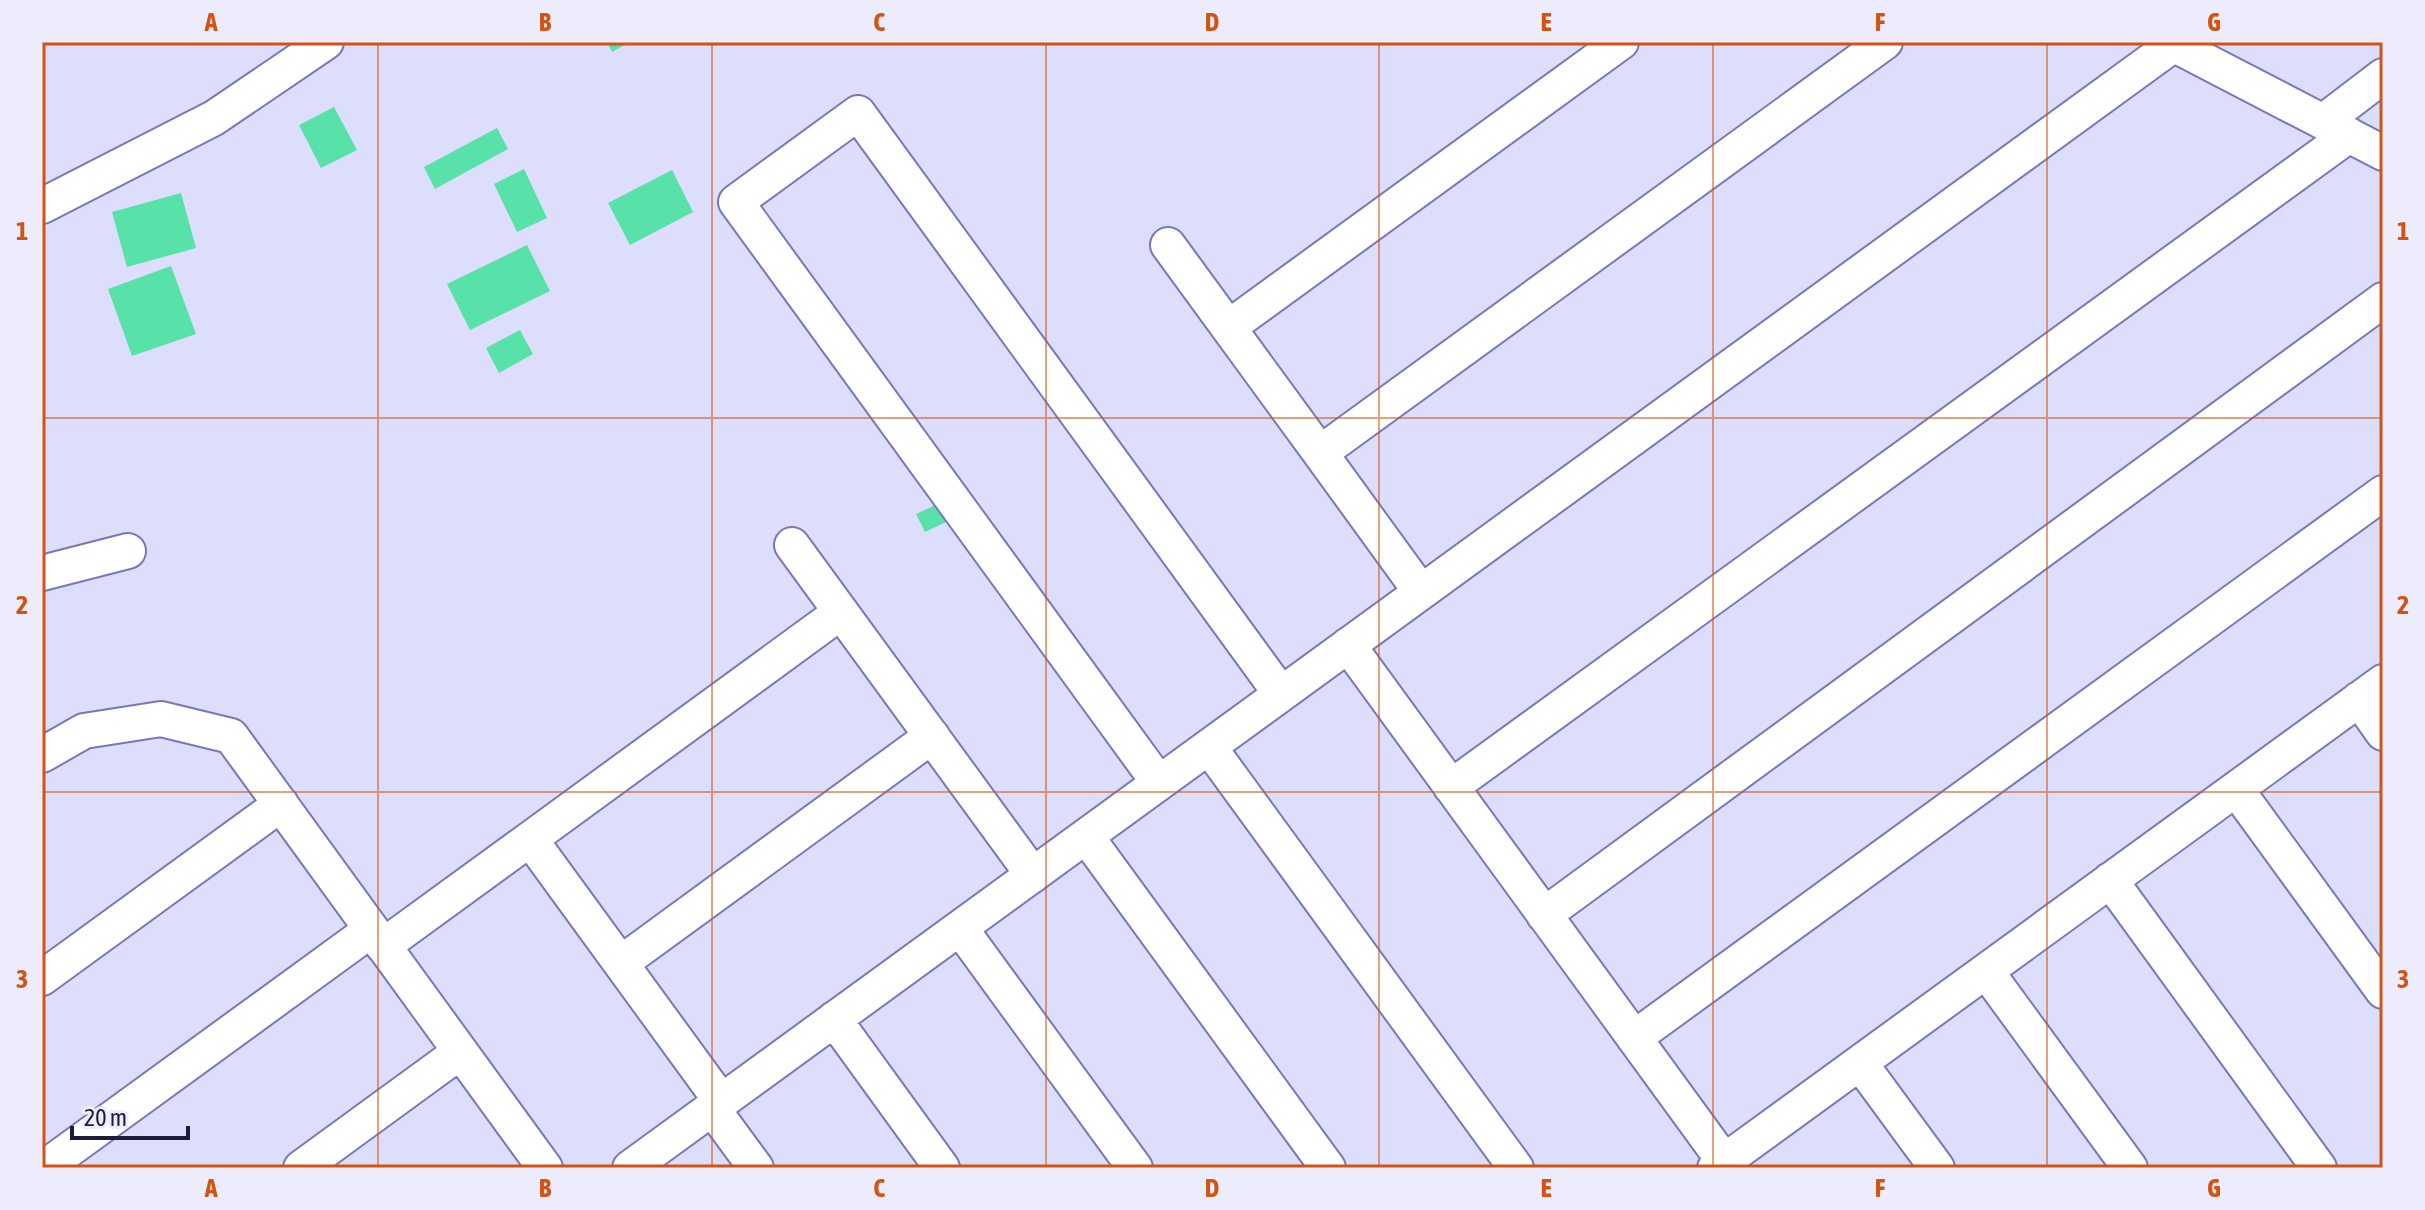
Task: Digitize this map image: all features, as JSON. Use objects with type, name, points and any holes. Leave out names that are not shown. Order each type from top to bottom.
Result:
[{"type":"street","points":[[42,206],[214,118],[326,42]]},
{"type":"street","points":[[1229,327],[1621,42]]},
{"type":"street","points":[[1320,453],[1885,42]]},
{"type":"street","points":[[630,1168],[2173,43],[2383,153]]},
{"type":"street","points":[[1451,787],[2337,128],[2383,76]]},
{"type":"street","points":[[1159,783],[736,202],[858,113],[1281,694]]},
{"type":"street","points":[[1168,245],[1421,592]]},
{"type":"street","points":[[1544,915],[2383,300]]},
{"type":"street","points":[[1634,1038],[2383,493]]},
{"type":"street","points":[[792,545],[1033,875]]},
{"type":"street","points":[[42,573],[128,551]]},
{"type":"street","points":[[44,1168],[377,938],[530,839],[841,612]]},
{"type":"street","points":[[1348,645],[1634,1038],[1722,1166],[2371,691],[2383,733]]},
{"type":"street","points":[[43,752],[84,731],[161,719],[231,736],[545,1168]]},
{"type":"street","points":[[621,963],[932,736]]},
{"type":"street","points":[[1209,747],[1516,1168]]},
{"type":"street","points":[[2236,789],[2383,991]]},
{"type":"street","points":[[42,978],[281,804]]},
{"type":"street","points":[[1086,836],[1328,1168]]},
{"type":"street","points":[[530,839],[621,963],[717,1104],[756,1168]]},
{"type":"street","points":[[2110,880],[2319,1168]]},
{"type":"street","points":[[960,928],[1135,1168]]},
{"type":"street","points":[[1986,971],[2130,1168]]},
{"type":"street","points":[[834,1019],[942,1168]]},
{"type":"street","points":[[301,1168],[460,1052]]},
{"type":"street","points":[[1860,1063],[1937,1168]]},
{"type":"building","points":[[607,42],[630,42],[612,52]]},
{"type":"building","points":[[334,107],[357,150],[321,168],[299,125]]},
{"type":"building","points":[[497,128],[508,149],[435,189],[424,167]]},
{"type":"building","points":[[524,169],[547,218],[517,232],[494,184]]},
{"type":"building","points":[[672,170],[693,212],[630,245],[608,203]]},
{"type":"building","points":[[181,193],[196,248],[127,267],[112,212]]},
{"type":"building","points":[[527,245],[550,291],[470,330],[447,284]]},
{"type":"building","points":[[171,266],[196,334],[132,356],[108,289]]},
{"type":"building","points":[[520,330],[533,354],[499,373],[486,348]]},
{"type":"building","points":[[940,503],[948,521],[925,532],[916,514]]}]
